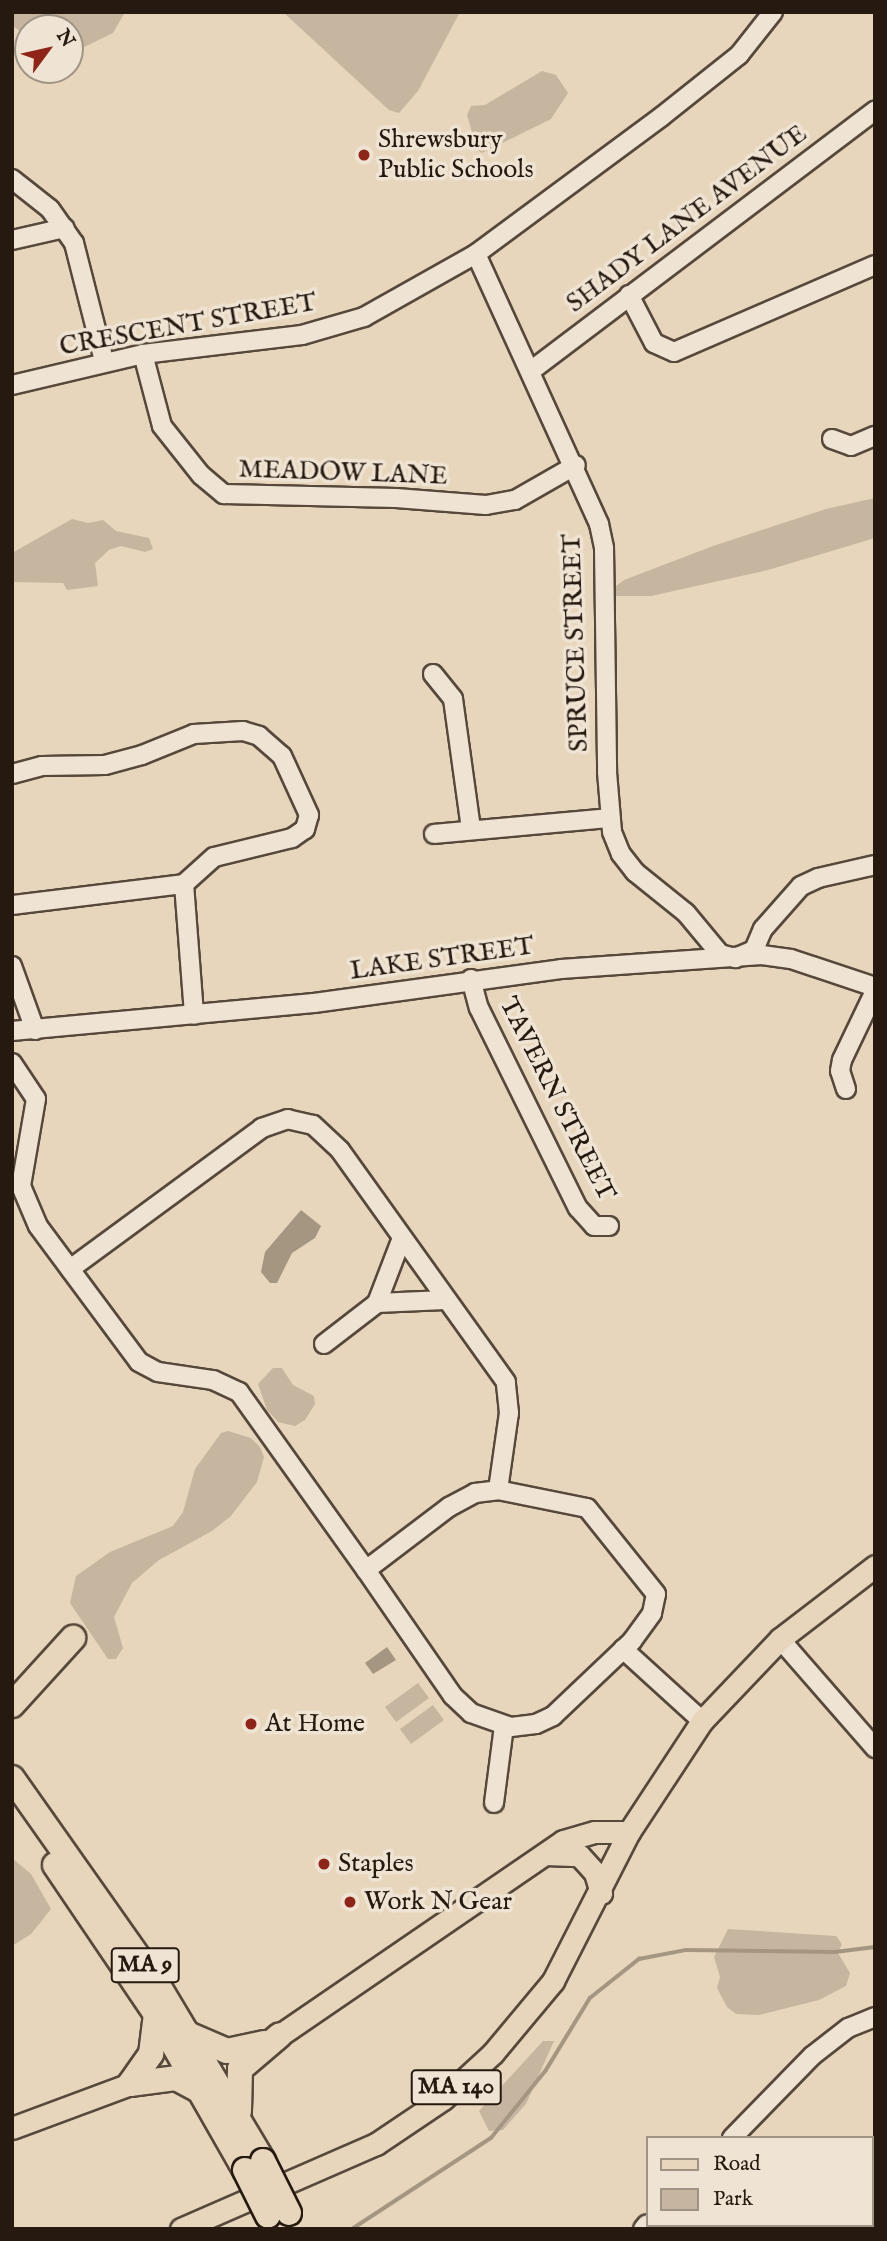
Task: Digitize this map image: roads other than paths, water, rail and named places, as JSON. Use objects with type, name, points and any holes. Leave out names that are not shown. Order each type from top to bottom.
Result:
[{"type":"highway","points":[[12,1681],[68,1632],[12,1705]]},
{"type":"highway","name":"MA 9","points":[[12,1778],[188,2033],[240,2119],[254,2166]]},
{"type":"highway","name":"MA 9","points":[[12,1804],[156,2014],[205,2095],[254,2166],[282,2222]]},
{"type":"highway","points":[[130,2084],[152,2053],[156,2014]]},
{"type":"highway","points":[[188,2033],[226,2051],[246,2049],[280,2035]]},
{"type":"highway","points":[[240,2119],[236,2095],[240,2069],[280,2035]]},
{"type":"highway","points":[[130,2084],[180,2079],[205,2095]]},
{"type":"main road","name":"MA 140","points":[[181,2229],[341,2162],[447,2096],[493,2053],[553,1982],[601,1893],[629,1832],[702,1721],[780,1639],[875,1566]]},
{"type":"main road","points":[[280,2035],[543,1854],[583,1834],[629,1832]]},
{"type":"main road","points":[[543,1854],[579,1855],[591,1866],[601,1893]]},
{"type":"main road","points":[[12,2128],[130,2084]]},
{"type":"street","name":"CRESCENT STREET","points":[[12,385],[104,361],[143,354],[257,342],[340,325],[433,282],[476,254],[715,76],[744,50],[773,12]]},
{"type":"street","name":"SHADY LANE AVENUE","points":[[532,370],[629,295],[872,119]]},
{"type":"street","points":[[12,180],[50,209],[65,228],[79,260],[104,361]]},
{"type":"street","points":[[12,240],[65,228]]},
{"type":"street","name":"SPRUCE STREET","points":[[476,254],[576,465],[604,548],[611,818],[616,844],[635,872],[686,913],[720,954],[735,958]]},
{"type":"street","points":[[629,295],[654,343],[674,352],[875,265]]},
{"type":"street","name":"MEADOW LANE","points":[[143,354],[162,426],[201,475],[224,494],[396,498],[486,505],[515,500],[576,465]]},
{"type":"street","points":[[832,439],[851,446],[875,436]]},
{"type":"street","points":[[433,674],[453,699],[471,828]]},
{"type":"street","points":[[12,774],[42,766],[105,765],[211,729],[259,736],[282,756],[297,781],[309,815],[305,829],[292,838],[215,857],[184,884],[12,905]]},
{"type":"street","points":[[435,834],[471,828],[611,818]]},
{"type":"street","points":[[735,958],[754,950],[763,929],[801,886],[818,878],[875,865]]},
{"type":"street","points":[[184,884],[194,1015]]},
{"type":"street","name":"LAKE STREET","points":[[12,1031],[194,1015],[471,979],[762,955],[791,959],[875,989]]},
{"type":"street","points":[[12,966],[35,1030]]},
{"type":"street","name":"TAVERN STREET","points":[[471,979],[479,1007],[578,1208],[594,1226],[609,1226]]},
{"type":"street","points":[[846,1089],[840,1071],[842,1060],[875,989]]},
{"type":"street","points":[[12,1063],[36,1099],[22,1196],[70,1269],[139,1362],[158,1372],[213,1380],[239,1392],[459,1703],[478,1718],[504,1726],[530,1725],[553,1716],[623,1649],[652,1613],[656,1594],[606,1526],[580,1504],[498,1490],[475,1493],[449,1507],[366,1570]]},
{"type":"street","points":[[70,1269],[237,1144],[288,1119],[310,1123],[328,1135],[508,1386],[509,1413],[498,1490]]},
{"type":"street","points":[[324,1344],[377,1303],[402,1238]]},
{"type":"street","points":[[377,1303],[445,1300]]},
{"type":"street","points":[[780,1639],[875,1748]]},
{"type":"street","points":[[623,1649],[702,1721]]},
{"type":"street","points":[[494,1803],[504,1726]]},
{"type":"street","points":[[734,2136],[821,2048],[848,2028],[875,2017]]},
{"type":"waterway","points":[[352,2229],[491,2138],[546,2070],[590,1998],[639,1959],[686,1950],[835,1952],[875,1947]]},
{"type":"place","name":"Shrewsbury Public Schools","points":[[364,155]]},
{"type":"place","name":"At Home","points":[[251,1724]]},
{"type":"place","name":"Staples","points":[[324,1864]]},
{"type":"place","name":"Work N Gear","points":[[350,1902]]}]
